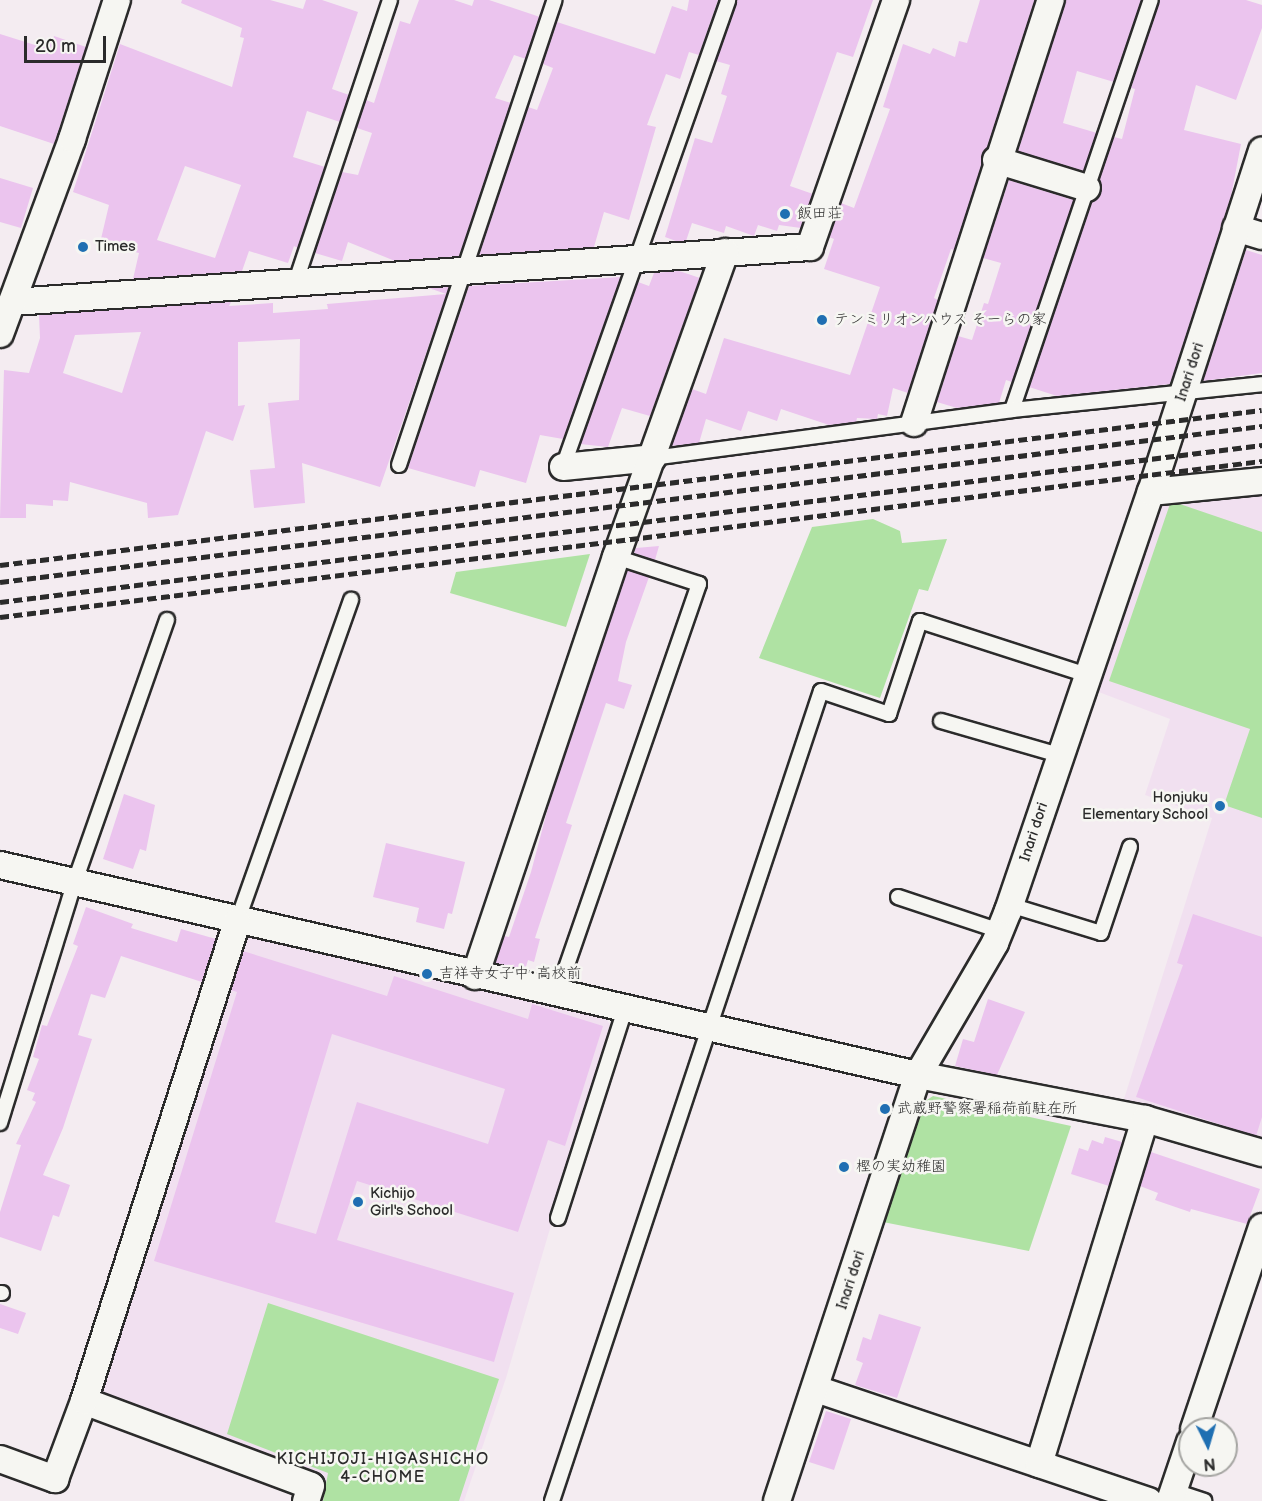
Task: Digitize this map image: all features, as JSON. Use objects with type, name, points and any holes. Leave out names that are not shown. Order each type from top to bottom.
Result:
[{"type":"street","points":[[0,334],[117,0]]},
{"type":"street","points":[[13,302],[296,280],[810,247],[896,0]]},
{"type":"street","points":[[914,423],[996,160],[1051,0]]},
{"type":"street","name":"Inari dori","points":[[777,1501],[816,1389],[918,1075],[1000,931],[1010,905],[1059,755],[1184,394],[1262,151]]},
{"type":"street","points":[[996,160],[1087,188]]},
{"type":"street","points":[[1236,228],[1262,236]]},
{"type":"street","points":[[475,975],[616,557],[725,252]]},
{"type":"street","points":[[563,467],[652,458]]},
{"type":"street","points":[[1151,492],[1262,481]]},
{"type":"street","points":[[0,865],[237,922],[918,1075],[1145,1119],[1262,1153]]},
{"type":"street","points":[[0,1459],[55,1479],[84,1401],[237,922]]},
{"type":"street","points":[[1039,1464],[1145,1119]]},
{"type":"street","points":[[1198,1417],[1262,1227]]},
{"type":"street","points":[[816,1389],[1149,1501]]},
{"type":"street","points":[[84,1401],[311,1486],[306,1501]]},
{"type":"street","points":[[1172,1496],[1178,1477]]},
{"type":"lane","points":[[296,280],[390,0]]},
{"type":"lane","points":[[399,465],[555,0]]},
{"type":"lane","points":[[563,467],[728,0]]},
{"type":"lane","points":[[1012,410],[1151,0]]},
{"type":"lane","points":[[652,458],[1012,410],[1184,394],[1262,384]]},
{"type":"lane","points":[[557,994],[699,584],[616,557]]},
{"type":"lane","points":[[237,922],[351,600]]},
{"type":"lane","points":[[0,1123],[74,884],[167,620]]},
{"type":"lane","points":[[552,1501],[822,691],[889,714],[920,621],[1087,675]]},
{"type":"lane","points":[[941,721],[1059,755]]},
{"type":"lane","points":[[1010,905],[1101,933],[1130,847]]},
{"type":"lane","points":[[898,897],[1000,931]]},
{"type":"lane","points":[[558,1218],[625,1009]]},
{"type":"lane","points":[[1172,1496],[1204,1501]]},
{"type":"shaded area","name":"Honjuku Elementary School","points":[[1262,491],[1262,1140],[1124,1099],[1212,818],[1145,795],[1170,719],[1096,691],[1162,501]]},
{"type":"shaded area","name":"Kichijo Girl's School","points":[[250,935],[605,1017],[610,1025],[506,1378],[464,1501],[315,1501],[322,1478],[108,1399],[100,1386],[239,941]]},
{"type":"green space","points":[[1171,501],[1262,532],[1262,818],[1224,805],[1250,729],[1109,681]]},
{"type":"green space","points":[[873,519],[900,531],[902,543],[947,539],[928,591],[919,589],[880,698],[759,658],[812,527]]},
{"type":"green space","points":[[590,554],[566,627],[450,593],[456,572]]},
{"type":"green space","points":[[933,1096],[1071,1126],[1029,1251],[883,1222],[924,1102]]},
{"type":"green space","points":[[268,1303],[499,1379],[459,1501],[323,1501],[328,1473],[227,1434]]},
{"type":"building","points":[[182,0],[270,0],[303,9],[306,0],[322,0],[358,12],[332,89],[349,95],[340,122],[307,111],[293,157],[325,167],[298,248],[294,246],[288,263],[249,251],[242,271],[133,279],[139,253],[100,243],[109,205],[73,192],[120,44],[232,87],[244,38],[240,37],[242,28],[181,3]],"holes":[[[185,166],[241,185],[215,258],[157,240]]]},
{"type":"building","points":[[419,0],[454,0],[472,6],[474,0],[489,0],[540,17],[526,59],[514,55],[495,98],[511,103],[460,256],[395,261],[348,242],[342,261],[315,253],[342,172],[358,175],[372,133],[357,128],[366,100],[374,103],[400,21],[410,24]]},
{"type":"building","points":[[689,0],[718,0],[699,55],[689,52],[680,79],[666,74],[647,125],[656,127],[629,220],[604,212],[594,247],[479,255],[528,107],[537,110],[553,68],[543,64],[557,22],[655,54],[672,6],[687,11]]},
{"type":"building","points":[[737,0],[873,0],[853,57],[837,52],[790,186],[813,194],[801,228],[779,225],[777,231],[758,225],[754,236],[726,226],[724,233],[692,223],[686,241],[676,241],[665,237],[695,138],[712,143],[727,96],[721,94],[730,65],[716,61]]},
{"type":"building","points":[[980,0],[1035,0],[954,250],[951,249],[934,298],[938,300],[908,393],[893,388],[887,416],[878,414],[877,419],[857,418],[856,422],[829,425],[781,409],[777,421],[748,411],[741,431],[706,419],[699,443],[671,446],[692,389],[706,394],[724,338],[850,375],[880,287],[824,269],[834,239],[829,237],[841,203],[854,208],[890,109],[883,107],[903,44],[930,54],[933,48],[955,57],[959,41],[967,43]]},
{"type":"building","points":[[1066,0],[1142,0],[1114,82],[1077,71],[1063,123],[1097,133],[1083,171],[1018,151]]},
{"type":"building","points":[[1160,0],[1246,0],[1262,5],[1262,28],[1236,100],[1196,85],[1184,130],[1241,144],[1231,196],[1170,384],[1057,396],[1029,387],[1092,202],[1101,193],[1099,180],[1114,137],[1122,139],[1135,89],[1131,88]]},
{"type":"building","points":[[0,34],[35,45],[37,38],[52,43],[54,36],[86,47],[54,144],[0,126]]},
{"type":"building","points":[[0,178],[33,188],[21,228],[0,222]]},
{"type":"building","points":[[1009,180],[1074,200],[1012,382],[1006,380],[999,403],[957,408],[937,402],[958,336],[972,340],[984,303],[988,304],[1001,263],[983,258]]},
{"type":"building","points":[[1246,250],[1262,255],[1262,373],[1203,381]]},
{"type":"building","points":[[679,271],[700,278],[650,416],[622,408],[608,447],[580,444],[638,282],[649,286],[654,273]]},
{"type":"building","points":[[621,277],[563,439],[540,435],[526,483],[480,470],[475,487],[408,468],[469,286]]},
{"type":"building","points":[[449,287],[380,487],[302,463],[305,503],[254,508],[250,470],[275,468],[268,403],[299,400],[300,339],[238,342],[238,406],[245,405],[233,441],[206,431],[178,515],[148,518],[147,503],[70,482],[68,501],[53,500],[53,506],[26,504],[26,518],[0,518],[4,370],[29,373],[40,338],[39,315],[231,302],[229,306],[273,303],[273,313],[328,309],[327,304],[446,294],[429,288]],"holes":[[[141,332],[122,393],[63,373],[75,335]]]},
{"type":"building","points":[[659,546],[655,560],[634,553],[636,548]]},
{"type":"building","points":[[627,570],[649,577],[626,642],[618,681],[632,685],[624,709],[606,703],[566,823],[572,825],[535,938],[540,939],[534,962],[528,960],[525,970],[495,963],[504,936],[509,937],[531,872],[549,804]]},
{"type":"building","points":[[124,794],[155,805],[146,851],[140,849],[133,869],[103,859]]},
{"type":"building","points":[[386,843],[465,862],[452,914],[448,913],[444,929],[416,922],[419,908],[373,897]]},
{"type":"building","points":[[86,907],[133,924],[131,928],[177,942],[181,929],[216,939],[202,982],[121,956],[105,998],[91,994],[78,1035],[92,1039],[63,1128],[43,1175],[70,1185],[59,1217],[53,1215],[41,1251],[0,1237],[0,1212],[21,1145],[16,1144],[36,1102],[32,1100],[35,1093],[27,1090],[39,1059],[33,1057],[42,1025],[47,1026],[78,946],[73,944]]},
{"type":"building","points":[[1193,914],[1262,937],[1262,1117],[1256,1136],[1136,1097],[1183,965],[1177,963]]},
{"type":"building","points":[[243,951],[387,996],[394,976],[528,1019],[532,1004],[603,1026],[565,1146],[548,1140],[518,1232],[357,1181],[337,1240],[514,1293],[494,1362],[154,1261],[237,992],[231,990]],"holes":[[[332,1034],[505,1089],[488,1144],[357,1102],[316,1234],[275,1222]]]},
{"type":"building","points":[[988,999],[1025,1012],[997,1075],[955,1066],[963,1039],[974,1042]]},
{"type":"building","points":[[1105,1137],[1122,1142],[1109,1186],[1071,1174],[1079,1148],[1088,1151],[1092,1140],[1103,1144]]},
{"type":"building","points":[[1151,1152],[1260,1189],[1247,1224],[1191,1209],[1190,1212],[1155,1200],[1158,1193],[1140,1186]]},
{"type":"building","points":[[0,1304],[26,1313],[18,1334],[0,1328]]},
{"type":"building","points":[[879,1314],[921,1327],[897,1398],[855,1385],[863,1363],[856,1360],[863,1337],[871,1340]]},
{"type":"building","points":[[826,1411],[851,1419],[834,1470],[809,1462]]},
{"type":"railway","points":[[0,565],[1262,410]]},
{"type":"railway","points":[[0,582],[1262,426]]},
{"type":"railway","points":[[0,602],[1262,445]]},
{"type":"railway","points":[[0,617],[1262,461]]},
{"type":"place","name":"飯田荘","points":[[785,214]]},
{"type":"place","name":"Times","points":[[83,247]]},
{"type":"place","name":"テンミリオンハウス そーらの家","points":[[822,320]]},
{"type":"place","name":"Honjuku Elementary School","points":[[1220,806]]},
{"type":"place","name":"吉祥寺女子中･高校前","points":[[427,974]]},
{"type":"place","name":"武蔵野警察署稲荷前駐在所","points":[[885,1109]]},
{"type":"place","name":"樫の実幼稚園","points":[[844,1167]]},
{"type":"place","name":"Kichijo Girl's School","points":[[358,1202]]},
{"type":"district","name":"KICHIJOJI-HIGASHICHO 4-CHOME","points":[[383,1469]]}]
